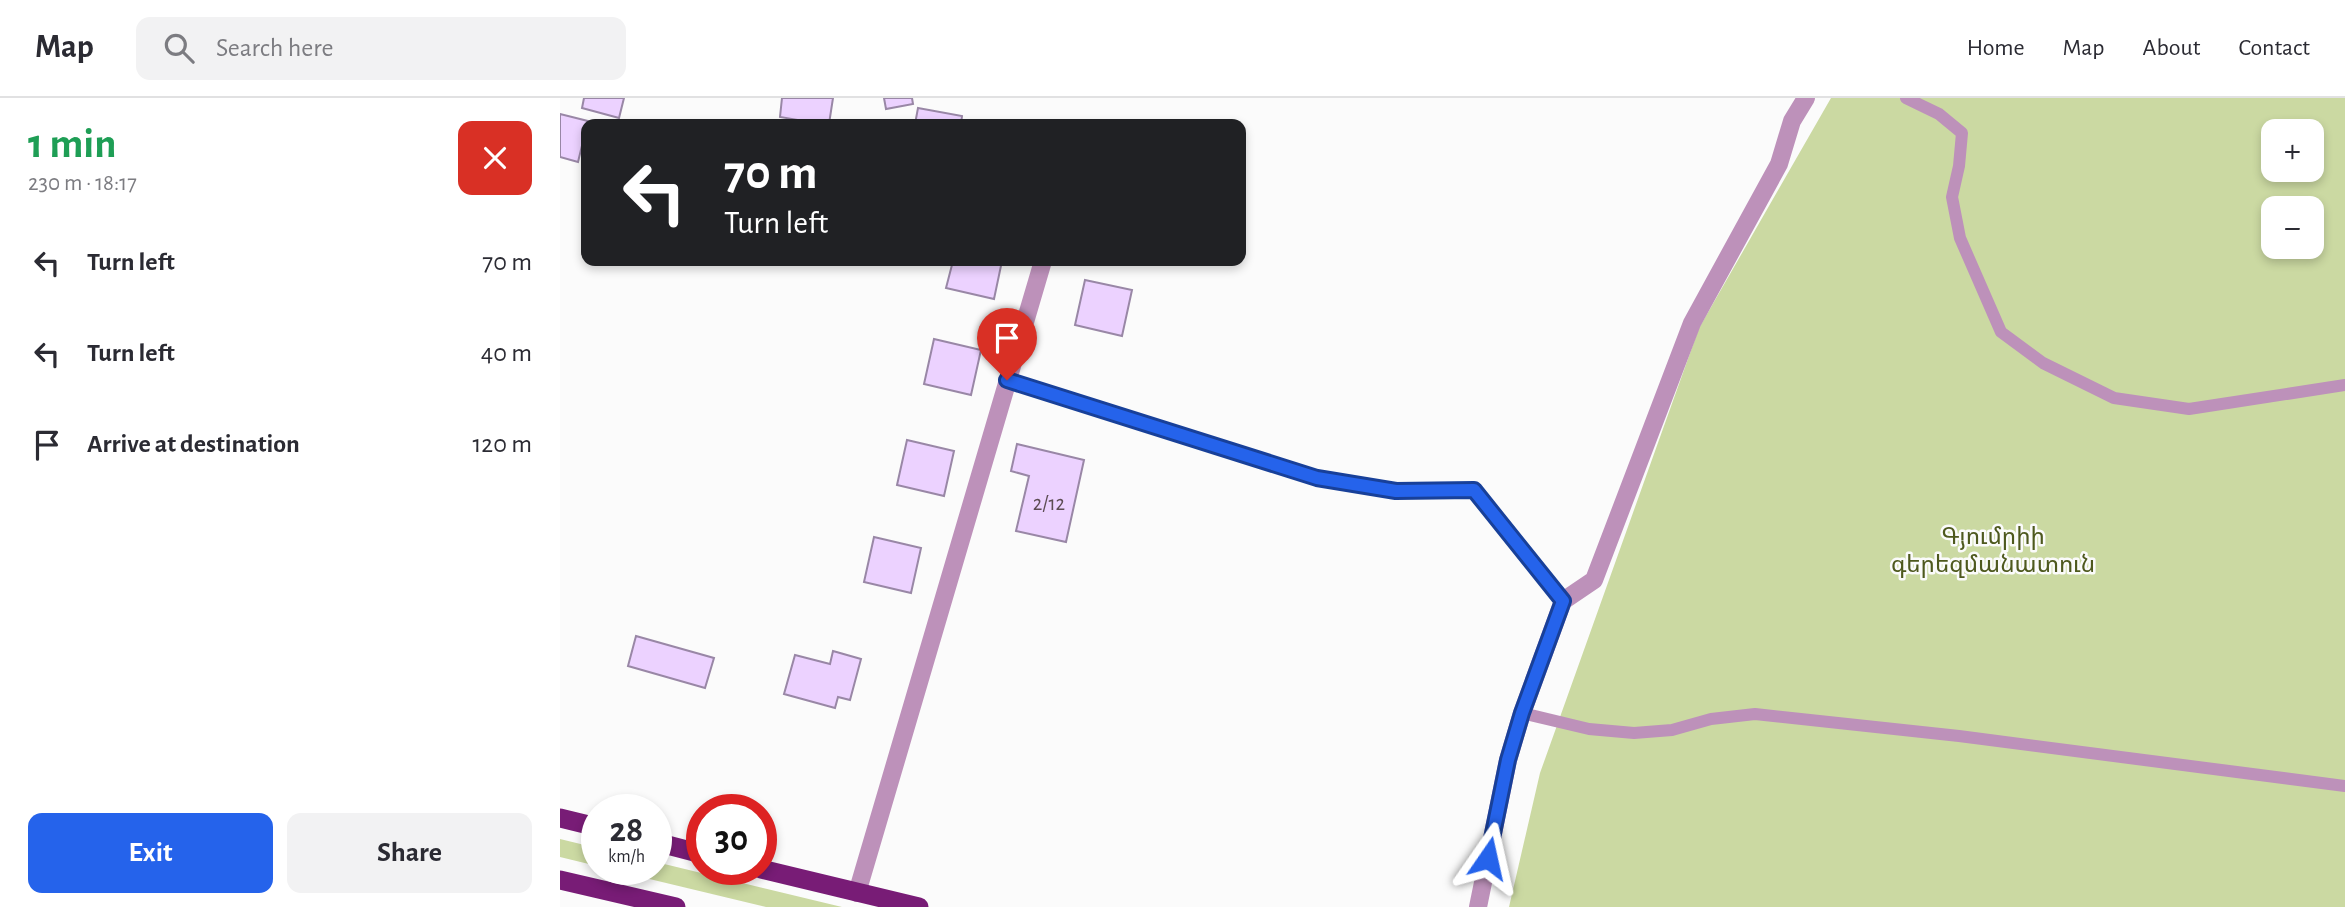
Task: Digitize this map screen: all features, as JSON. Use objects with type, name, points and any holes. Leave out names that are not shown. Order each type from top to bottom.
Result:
[{"type":"highway","points":[[560,818],[581,823]]},
{"type":"highway","points":[[777,873],[919,907]]},
{"type":"highway","points":[[560,880],[676,907]]},
{"type":"street","points":[[1478,907],[1508,760],[1522,713],[1563,601],[1594,580],[1692,323],[1779,164],[1792,121],[1807,98]]},
{"type":"street","points":[[857,893],[1041,266]]},
{"type":"lane","points":[[1906,98],[1939,114],[1962,133],[1959,166],[1952,197],[1960,238],[2001,332],[2043,363],[2113,398],[2189,409],[2345,385]]},
{"type":"lane","points":[[1007,380],[1317,478],[1396,491],[1474,490],[1563,601]]},
{"type":"lane","points":[[1522,713],[1589,729],[1634,733],[1672,730],[1712,719],[1755,714],[1959,736],[2345,786]]},
{"type":"green space","name":"Գյումրիի գերեզմանատուն","points":[[1831,98],[2345,98],[2345,907],[1509,907],[1540,773],[1699,328]]},
{"type":"green space","points":[[560,839],[581,844],[581,862],[560,857]]},
{"type":"green space","points":[[672,866],[686,869],[686,885],[751,885],[842,907],[766,907],[672,884]]},
{"type":"building","points":[[584,98],[624,98],[619,118],[582,108]]},
{"type":"building","points":[[782,98],[833,98],[830,119],[780,117]]},
{"type":"building","points":[[884,98],[912,98],[913,104],[886,109]]},
{"type":"building","points":[[918,108],[962,116],[962,119],[916,119]]},
{"type":"building","points":[[560,114],[581,119],[581,150],[578,162],[560,157]]},
{"type":"building","points":[[952,266],[1001,266],[994,299],[946,288]]},
{"type":"building","points":[[1085,280],[1132,290],[1122,336],[1075,325]]},
{"type":"building","points":[[934,339],[981,350],[971,395],[924,384]]},
{"type":"building","points":[[907,440],[954,451],[944,496],[897,485]]},
{"type":"building","points":[[1017,444],[1084,460],[1066,542],[1016,531],[1029,476],[1011,471]]},
{"type":"building","points":[[874,537],[921,548],[911,593],[864,582]]},
{"type":"building","points":[[636,636],[714,658],[705,688],[628,666]]},
{"type":"building","points":[[833,651],[861,659],[850,700],[838,697],[835,708],[784,694],[795,655],[830,664]]},
{"type":"route","points":[[1007,380],[1317,478],[1396,491],[1474,490],[1563,601],[1522,713],[1508,760],[1488,858]]}]
